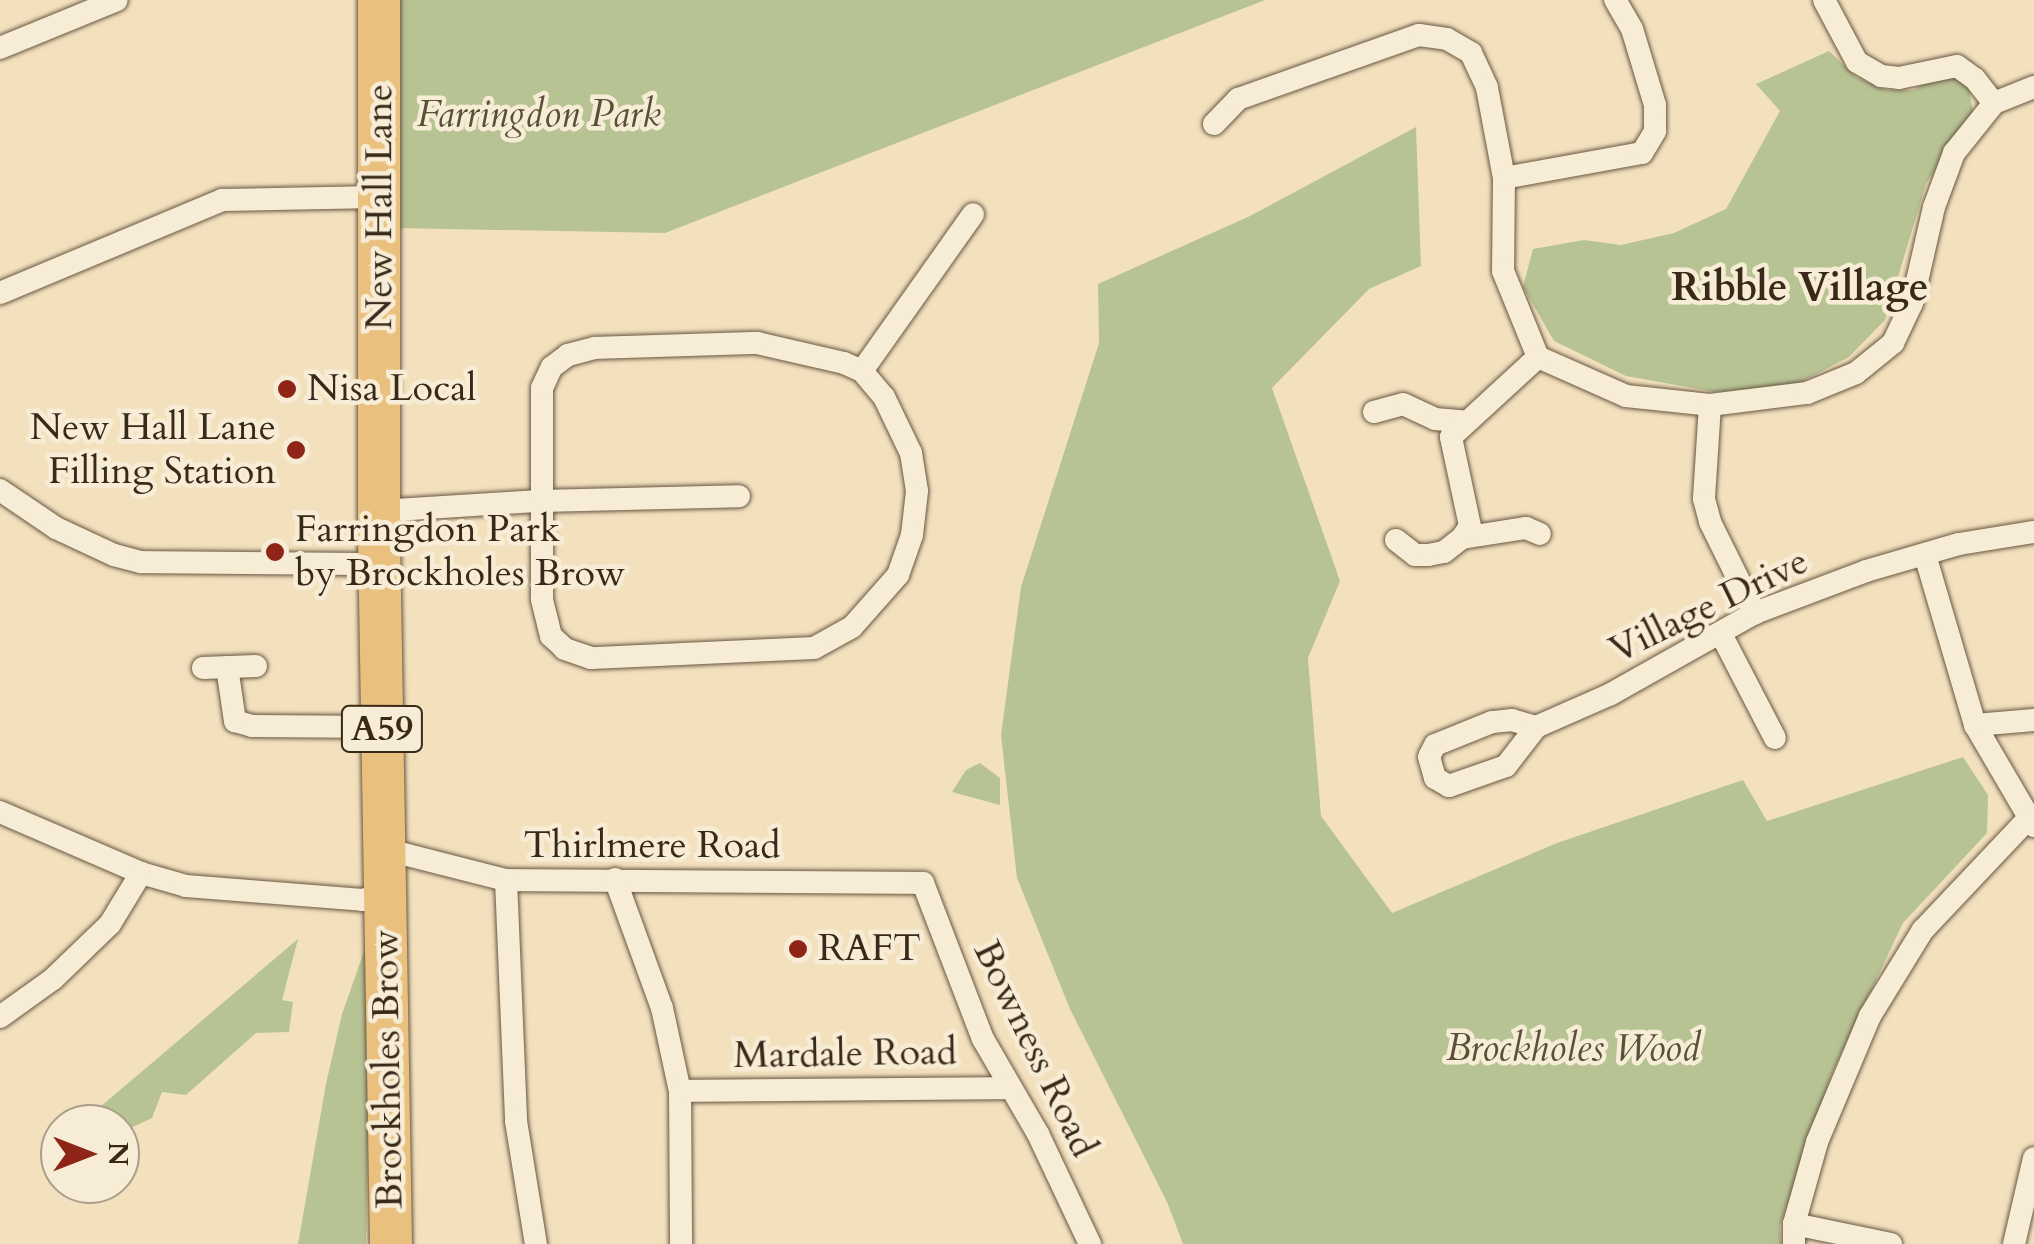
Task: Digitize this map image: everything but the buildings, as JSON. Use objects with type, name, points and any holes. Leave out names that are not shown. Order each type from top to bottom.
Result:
[{"type":"highway","name":"New Hall Lane","points":[[379,0],[384,895]]},
{"type":"highway","name":"Brockholes Brow","points":[[384,895],[390,1244]]},
{"type":"street","points":[[0,48],[118,0]]},
{"type":"street","points":[[1504,178],[1564,164],[1623,160],[1642,153],[1655,132],[1655,104],[1632,29],[1616,0]]},
{"type":"street","points":[[1824,0],[1858,62],[1881,76],[1899,78],[1957,66],[1975,79],[1994,103]]},
{"type":"street","points":[[1214,124],[1238,99],[1419,35],[1447,39],[1471,53],[1488,88],[1504,178],[1503,271],[1538,358],[1626,396],[1710,405],[1807,393],[1856,373],[1893,343],[1912,303],[1934,207],[1954,152],[1994,103],[2034,87]]},
{"type":"street","points":[[0,294],[222,200],[379,197]]},
{"type":"street","points":[[862,370],[973,214]]},
{"type":"street","points":[[757,343],[862,370],[884,397],[911,454],[916,491],[912,534],[898,575],[852,626],[814,648],[591,658],[565,648],[551,636],[542,599],[540,501],[542,388],[552,367],[568,354],[595,348],[757,343]]},
{"type":"street","points":[[1396,540],[1415,555],[1428,556],[1444,552],[1462,538],[1470,526],[1452,437],[1538,358]]},
{"type":"street","points":[[1374,412],[1404,404],[1435,420],[1467,422]]},
{"type":"street","points":[[1710,405],[1704,499],[1710,522],[1756,614]]},
{"type":"street","points":[[0,490],[56,528],[114,556],[141,562],[380,564]]},
{"type":"street","points":[[380,511],[540,501],[739,496]]},
{"type":"street","points":[[1462,538],[1526,528],[1540,534]]},
{"type":"street","name":"Village Drive","points":[[1536,727],[1611,694],[1756,614],[1866,571],[2034,532]]},
{"type":"street","points":[[1891,1244],[1794,1234],[1840,1081],[1870,1016],[1924,930],[2031,823],[1975,725],[1925,555]]},
{"type":"street","points":[[1721,634],[1775,738]]},
{"type":"street","points":[[256,666],[215,668],[234,721],[252,726],[382,728]]},
{"type":"street","points":[[1975,725],[2034,720]]},
{"type":"street","points":[[0,812],[140,873],[186,886],[362,900],[384,895]]},
{"type":"street","name":"Thirlmere Road","points":[[384,849],[506,880],[923,883]]},
{"type":"street","points":[[0,1017],[53,979],[110,924],[140,873]]},
{"type":"street","points":[[615,879],[658,993],[680,1091],[681,1244]]},
{"type":"street","points":[[506,880],[516,1121],[536,1244]]},
{"type":"street","name":"Bowness Road","points":[[923,883],[983,1039],[1090,1244]]},
{"type":"street","name":"Mardale Road","points":[[680,1091],[1010,1088]]},
{"type":"street","points":[[2014,1244],[2034,1158]]},
{"type":"green space","name":"Farringdon Park","points":[[395,0],[1265,0],[665,233],[395,228]]},
{"type":"green space","points":[[1829,51],[1856,77],[1886,90],[1914,90],[1934,77],[1952,72],[1968,83],[1973,112],[1926,184],[1885,320],[1849,357],[1795,385],[1715,392],[1626,376],[1554,341],[1523,287],[1533,249],[1584,240],[1621,245],[1674,233],[1726,209],[1780,111],[1756,84]]},
{"type":"green space","name":"Brockholes Wood","points":[[1416,127],[1421,266],[1369,289],[1272,388],[1340,581],[1308,658],[1321,816],[1392,913],[1557,843],[1743,780],[1767,821],[1963,757],[1988,795],[1987,833],[1903,923],[1832,1073],[1780,1226],[1781,1244],[1183,1244],[1167,1202],[1070,1009],[1017,878],[1001,735],[1021,587],[1099,343],[1098,284],[1250,216]]},
{"type":"green space","points":[[980,763],[1000,778],[1000,805],[952,792],[966,770]]},
{"type":"green space","points":[[298,939],[282,1000],[293,1002],[289,1032],[256,1033],[186,1095],[162,1092],[152,1118],[140,1124],[140,1104],[104,1104]]},
{"type":"green space","points":[[367,943],[371,965],[366,1244],[298,1244],[342,1014]]},
{"type":"place","name":"Nisa Local","points":[[287,389]]},
{"type":"place","name":"New Hall Lane Filling Station","points":[[296,450]]},
{"type":"place","name":"Farringdon Park by Brockholes Brow","points":[[275,552]]},
{"type":"place","name":"RAFT","points":[[798,949]]},
{"type":"district","name":"Ribble Village","points":[[1800,288]]}]
